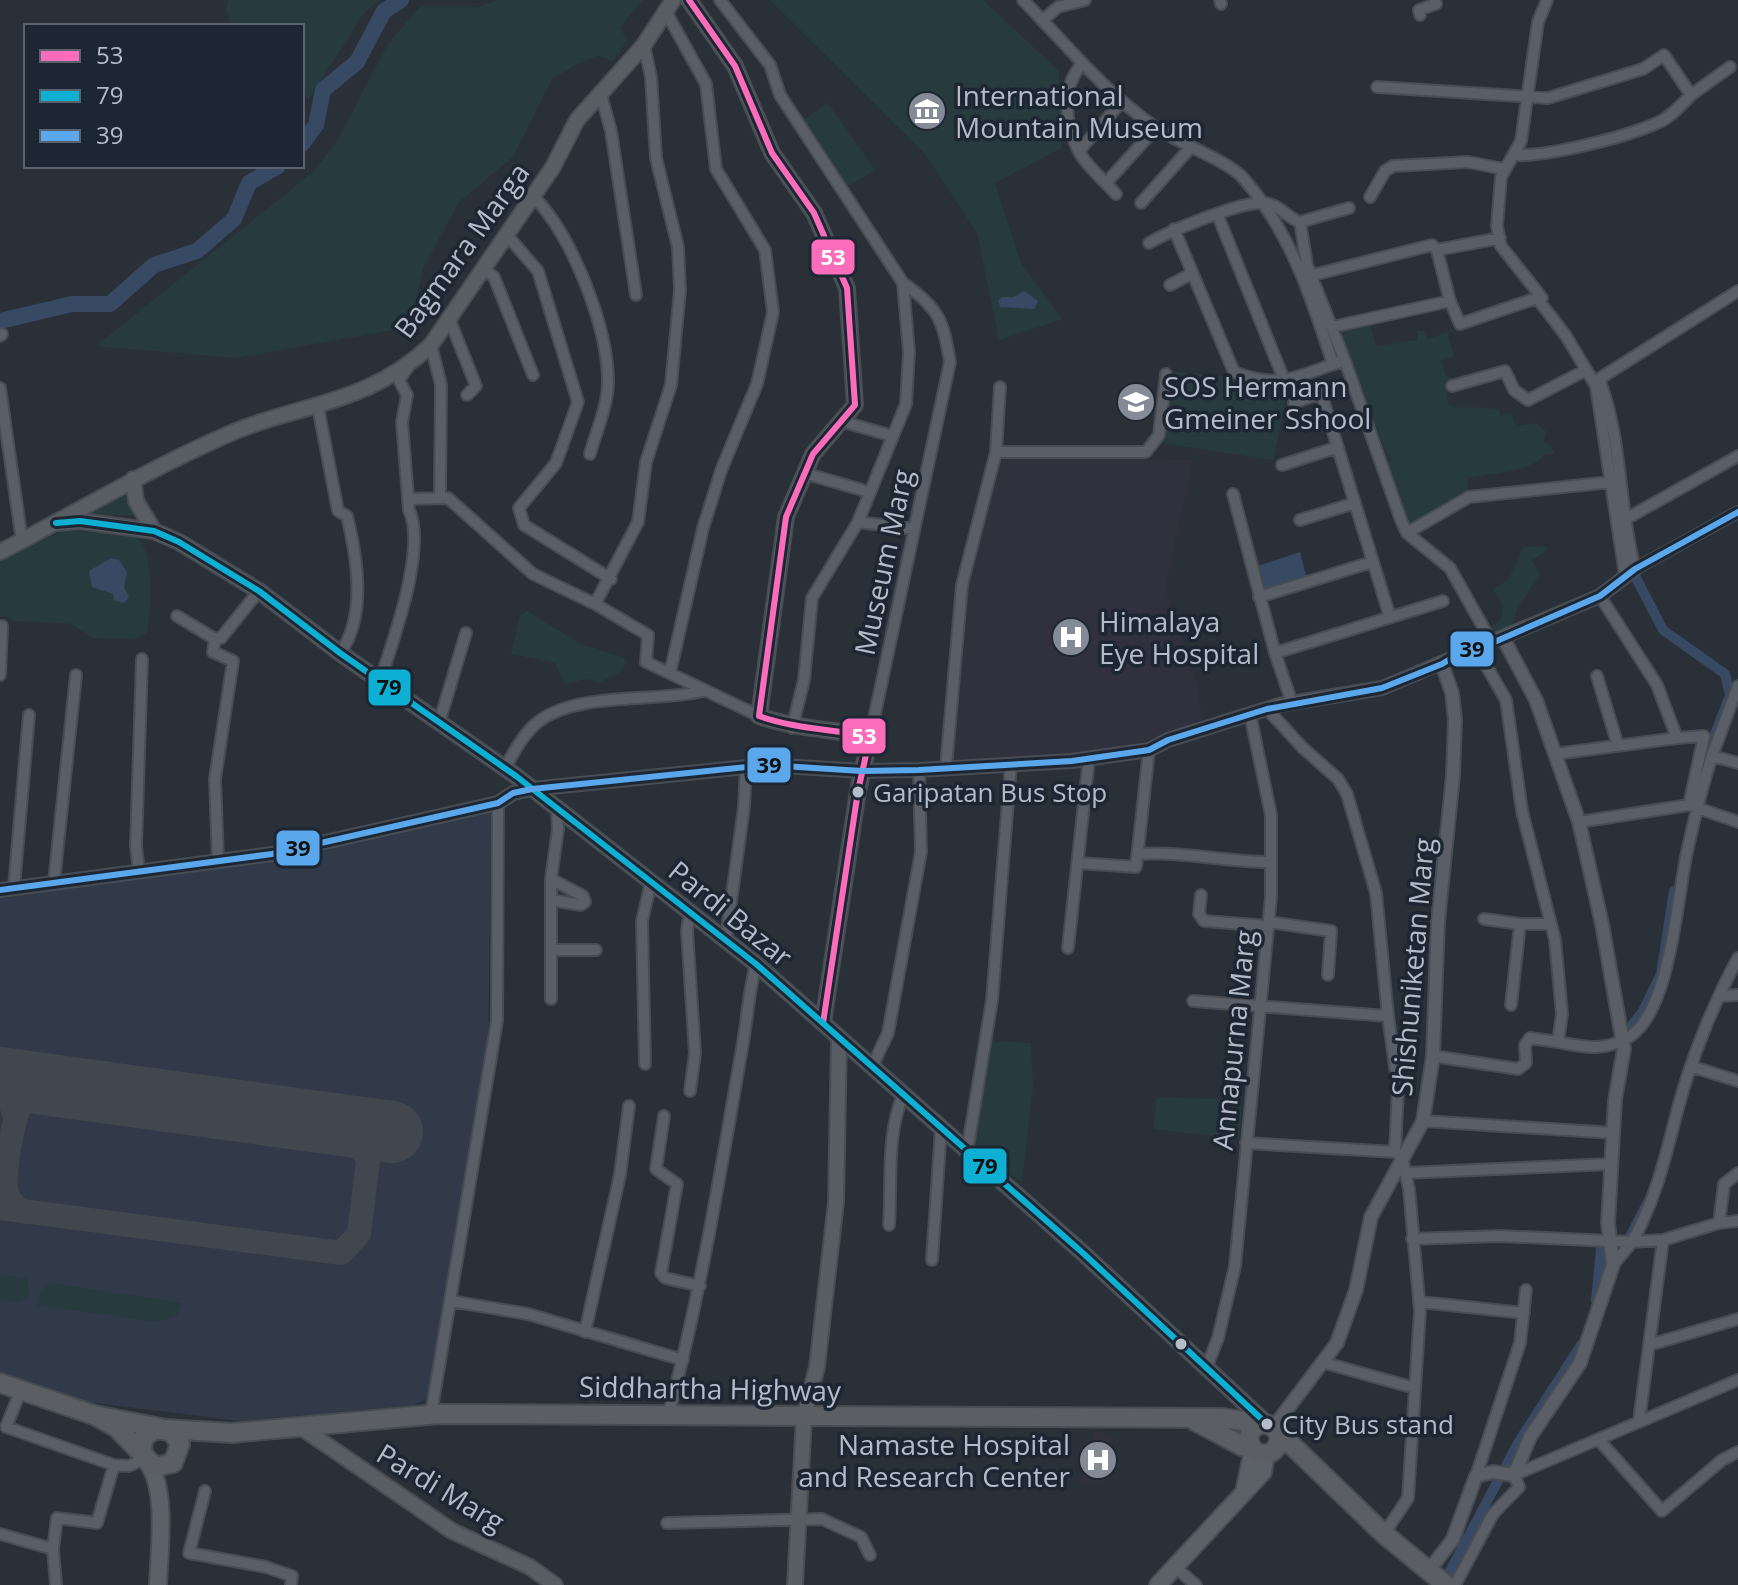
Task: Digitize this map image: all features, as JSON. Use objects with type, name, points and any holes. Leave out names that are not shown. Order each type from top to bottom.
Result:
[{"type":"highway","points":[[0,1383],[94,1415],[163,1429],[232,1433]]},
{"type":"highway","name":"Siddhartha Highway","points":[[232,1433],[431,1414],[1223,1418],[1269,1426]]},
{"type":"highway","points":[[94,1415],[116,1427],[144,1458],[160,1467],[174,1461],[189,1447],[232,1433]]},
{"type":"highway","points":[[1189,1418],[1242,1446],[1299,1461],[1317,1470]]},
{"type":"highway","points":[[1260,1451],[1250,1432],[1269,1426]]},
{"type":"highway","points":[[1260,1451],[1278,1442],[1269,1426]]},
{"type":"highway","points":[[1269,1426],[1432,1579]]},
{"type":"highway","points":[[144,1458],[143,1438],[150,1431],[163,1429]]},
{"type":"highway","points":[[163,1429],[180,1444],[174,1461]]},
{"type":"main road","points":[[689,0],[735,66],[772,153],[814,213],[847,288],[855,405],[813,454],[786,517],[759,716],[792,728],[819,726],[870,737],[823,1023]]},
{"type":"main road","name":"Bagmara Marga","points":[[0,552],[133,479],[274,415],[369,389],[409,365],[431,345],[553,167],[577,120],[644,45],[669,5]]},
{"type":"main road","points":[[133,479],[136,501],[154,531]]},
{"type":"main road","name":"Pardi Bazar","points":[[56,523],[80,521],[154,531],[179,542],[259,591],[340,653],[505,768],[726,938],[1269,1426]]},
{"type":"main road","points":[[795,1585],[804,1417],[817,1367],[836,1202],[839,1037]]},
{"type":"main road","name":"Pardi Marg","points":[[302,1428],[452,1531],[530,1567],[555,1585]]},
{"type":"main road","points":[[1158,1585],[1245,1488],[1260,1451]]},
{"type":"main road","points":[[144,1458],[155,1472],[159,1492],[158,1585]]},
{"type":"main road","points":[[159,1492],[174,1461]]},
{"type":"street","points":[[720,0],[770,65],[780,95],[903,283],[909,352],[906,404],[858,522],[812,598],[804,680],[792,728]]},
{"type":"street","points":[[1023,0],[1081,65],[1122,101],[1156,128],[1243,176],[1259,202],[1276,221],[1311,297],[1333,364]]},
{"type":"street","points":[[1043,20],[1058,7],[1085,0]]},
{"type":"street","points":[[1420,15],[1419,10],[1436,4],[1435,0]]},
{"type":"street","points":[[1547,0],[1538,22],[1521,141],[1504,169],[1499,200],[1501,246],[1599,379],[1612,412],[1630,572]]},
{"type":"street","points":[[669,5],[706,84],[716,169],[765,250],[773,312],[757,384],[722,468],[703,528],[670,673]]},
{"type":"street","points":[[595,604],[611,579],[638,522],[646,462],[671,385],[680,290],[678,247],[656,158],[651,77],[644,45]]},
{"type":"street","points":[[1377,87],[1548,98],[1643,69],[1664,55],[1691,95]]},
{"type":"street","points":[[1081,65],[1071,76],[1066,102],[1079,151],[1116,194]]},
{"type":"street","points":[[1515,155],[1533,156],[1576,147],[1658,123],[1730,67]]},
{"type":"street","points":[[600,91],[611,131],[636,295]]},
{"type":"street","points":[[1079,151],[1122,101]]},
{"type":"street","points":[[1106,183],[1156,128]]},
{"type":"street","points":[[1141,203],[1191,147]]},
{"type":"street","points":[[1370,197],[1385,171],[1393,166],[1468,162],[1504,169]]},
{"type":"street","points":[[533,196],[548,210],[572,251],[597,322],[608,383],[590,454]]},
{"type":"street","points":[[1149,243],[1174,229],[1259,202],[1274,205],[1300,222],[1307,265],[1407,533],[1450,568],[1536,700],[1579,822],[1602,924],[1624,1049],[1611,1164],[1610,1255],[1580,1363],[1530,1437],[1514,1474],[1519,1487],[1493,1514],[1455,1585]]},
{"type":"street","points":[[1300,222],[1349,208]]},
{"type":"street","points":[[1218,216],[1285,382]]},
{"type":"street","points":[[1174,229],[1234,372],[1266,383],[1285,382],[1345,361]]},
{"type":"street","points":[[506,234],[538,271],[578,402],[556,463],[519,508],[519,516],[524,525],[611,579]]},
{"type":"street","points":[[1437,250],[1500,238]]},
{"type":"street","points":[[1313,275],[1432,245],[1437,250],[1450,301],[1460,324],[1535,296],[1566,336],[1596,386],[1611,482],[1630,572]]},
{"type":"street","points":[[483,268],[494,277],[533,375]]},
{"type":"street","points":[[1170,285],[1191,274]]},
{"type":"street","name":"Museum Marg","points":[[870,737],[950,362],[943,322],[919,294],[903,283]]},
{"type":"street","points":[[1599,379],[1738,291]]},
{"type":"street","points":[[1332,327],[1450,301]]},
{"type":"street","points":[[449,318],[476,386],[467,395]]},
{"type":"street","points":[[431,345],[441,385],[440,497]]},
{"type":"street","points":[[380,681],[411,575],[414,519],[409,499],[402,422],[407,395],[399,380],[409,365]]},
{"type":"street","points":[[1452,386],[1505,371],[1514,390],[1528,400],[1586,370]]},
{"type":"street","points":[[996,452],[1146,452],[1159,435],[1166,374]]},
{"type":"street","points":[[946,767],[962,585],[996,452],[1000,387]]},
{"type":"street","points":[[0,388],[22,541]]},
{"type":"street","points":[[1294,403],[1321,393],[1390,617]]},
{"type":"street","points":[[321,404],[319,412],[338,511],[347,516],[356,576],[352,627],[340,653]]},
{"type":"street","points":[[841,421],[892,436]]},
{"type":"street","points":[[1282,465],[1338,447]]},
{"type":"street","points":[[1624,520],[1738,456]]},
{"type":"street","points":[[804,473],[869,492]]},
{"type":"street","points":[[1407,533],[1469,497],[1611,482]]},
{"type":"street","points":[[1233,494],[1259,597],[1292,703]]},
{"type":"street","points":[[409,499],[448,498],[533,574],[595,604],[648,635],[646,662],[759,716]]},
{"type":"street","points":[[1300,520],[1355,503]]},
{"type":"street","points":[[0,890],[297,850],[498,803],[513,793],[532,789],[746,766],[919,770],[1089,758],[1149,750],[1168,740],[1267,709],[1382,688],[1442,664],[1475,646],[1497,641],[1600,596],[1630,572],[1738,512]]},
{"type":"street","points":[[858,522],[914,529]]},
{"type":"street","points":[[1259,597],[1372,562]]},
{"type":"street","points":[[177,616],[215,639],[221,638],[259,591]]},
{"type":"street","points":[[1600,596],[1657,685],[1677,738]]},
{"type":"street","points":[[1275,653],[1443,601]]},
{"type":"street","points":[[0,675],[2,626]]},
{"type":"street","points":[[439,723],[466,633]]},
{"type":"street","points":[[215,639],[213,652],[233,661],[215,779],[218,860]]},
{"type":"street","points":[[1475,646],[1506,700],[1522,811],[1550,924],[1562,1014],[1558,1042]]},
{"type":"street","points":[[139,871],[136,846],[142,659]]},
{"type":"street","name":"Shishuniketan Marg","points":[[1269,1426],[1325,1363],[1347,1320],[1371,1217],[1398,1154],[1423,1121],[1433,1056],[1438,921],[1455,719],[1452,693],[1442,664]]},
{"type":"street","points":[[54,882],[76,675]]},
{"type":"street","points":[[1597,676],[1618,746]]},
{"type":"street","points":[[1694,806],[1738,686]]},
{"type":"street","points":[[505,768],[519,742],[537,722],[563,708],[680,697],[703,691]]},
{"type":"street","points":[[1267,709],[1303,748],[1338,779],[1347,794],[1376,893],[1398,1088],[1398,1154],[1405,1173],[1420,1302],[1408,1498],[1384,1534]]},
{"type":"street","name":"Annapurna Marg","points":[[1206,1369],[1218,1338],[1235,1266],[1269,924],[1271,815],[1250,714]]},
{"type":"street","points":[[14,887],[29,715]]},
{"type":"street","points":[[1433,1056],[1518,1069],[1526,1063],[1525,1045],[1530,1038],[1600,1049],[1631,1036],[1665,976],[1704,736],[1555,754]]},
{"type":"street","points":[[1079,863],[1133,868],[1138,854],[1149,750]]},
{"type":"street","points":[[1712,756],[1738,763]]},
{"type":"street","points":[[1068,948],[1089,758]]},
{"type":"street","points":[[967,1152],[992,1000],[1011,764]]},
{"type":"street","points":[[726,938],[744,807],[746,766]]},
{"type":"street","points":[[872,1067],[888,1033],[921,852],[919,770]]},
{"type":"street","points":[[431,1414],[497,1021],[498,803]]},
{"type":"street","points":[[1579,822],[1694,806],[1738,822]]},
{"type":"street","points":[[551,999],[551,879],[558,829],[557,810]]},
{"type":"street","points":[[1138,854],[1164,852],[1216,860],[1270,862]]},
{"type":"street","points":[[551,879],[583,896],[585,902],[581,905],[551,900]]},
{"type":"street","points":[[645,1064],[642,921],[651,882]]},
{"type":"street","points":[[1201,895],[1199,914],[1204,921],[1331,931],[1328,975]]},
{"type":"street","points":[[690,912],[687,931],[695,1053],[690,1091]]},
{"type":"street","points":[[1484,919],[1550,924]]},
{"type":"street","points":[[1511,1005],[1520,924]]},
{"type":"street","points":[[551,950],[596,950]]},
{"type":"street","points":[[1610,1255],[1632,1242],[1652,1203],[1679,1104],[1737,960]]},
{"type":"street","points":[[668,1416],[700,1286],[741,1054],[746,1001],[756,964]]},
{"type":"street","points":[[1721,996],[1738,995]]},
{"type":"street","points":[[1193,1001],[1388,1016]]},
{"type":"street","points":[[1693,1067],[1738,1081]]},
{"type":"street","points":[[889,1225],[891,1141],[895,1115],[903,1095]]},
{"type":"street","points":[[585,1332],[620,1175],[629,1106]]},
{"type":"street","points":[[664,1116],[656,1169],[677,1184],[661,1273],[665,1278],[700,1286]]},
{"type":"street","points":[[1423,1121],[1614,1133]]},
{"type":"street","points":[[932,1260],[941,1129]]},
{"type":"street","points":[[1246,1143],[1398,1154]]},
{"type":"street","points":[[1405,1173],[1611,1164]]},
{"type":"street","points":[[1719,1223],[1724,1184],[1729,1176],[1738,1173]]},
{"type":"street","points":[[1412,1239],[1500,1236],[1610,1255],[1632,1242],[1663,1240],[1719,1223],[1738,1221]]},
{"type":"street","points":[[1639,1421],[1663,1240]]},
{"type":"street","points":[[1432,1579],[1453,1539],[1520,1343],[1526,1290]]},
{"type":"street","points":[[450,1301],[528,1314],[683,1360]]},
{"type":"street","points":[[1420,1302],[1524,1313]]},
{"type":"street","points":[[1649,1345],[1738,1319]]},
{"type":"street","points":[[1325,1363],[1415,1388]]},
{"type":"street","points":[[1476,1476],[1493,1472],[1514,1474],[1738,1380]]},
{"type":"street","points":[[21,1390],[3,1426],[114,1465],[129,1466],[144,1458]]},
{"type":"street","points":[[1599,1440],[1662,1511],[1722,1460],[1738,1452]]},
{"type":"street","points":[[56,1585],[53,1549],[59,1516],[95,1523],[114,1465]]},
{"type":"street","points":[[205,1491],[189,1553],[266,1567],[292,1576],[291,1585]]},
{"type":"street","points":[[667,1523],[798,1518],[838,1523],[861,1537],[870,1555]]},
{"type":"street","points":[[0,1534],[53,1549]]},
{"type":"street","points":[[1175,1567],[1196,1585]]},
{"type":"shaded area","name":"Himalaya Eye Hospital","points":[[1003,456],[1193,460],[1165,588],[1197,683],[1203,725],[1157,739],[1067,756],[951,760],[965,591]]},
{"type":"shaded area","points":[[488,810],[491,813],[488,1049],[432,1387],[425,1400],[413,1405],[240,1421],[88,1402],[0,1374],[0,897],[306,855]]},
{"type":"shaded area","name":"Namaste Hospital and Research Center","points":[[1094,1430],[1114,1437],[1104,1483],[1080,1483]]},
{"type":"green space","points":[[228,0],[379,0],[363,14],[309,99],[304,95],[304,24],[231,24],[226,9]]},
{"type":"green space","points":[[499,0],[643,0],[620,27],[627,41],[613,61],[598,56],[578,63],[551,80],[513,157],[458,203],[423,269],[410,327],[235,358],[96,346],[313,172],[337,141],[388,44],[420,7],[477,7]]},
{"type":"green space","points":[[770,0],[983,0],[1059,71],[1062,148],[995,183],[1021,263],[1062,319],[999,340],[977,233],[925,154]]},
{"type":"green space","points":[[828,103],[875,170],[847,187],[802,121]]},
{"type":"green space","points":[[1370,324],[1376,346],[1417,340],[1417,331],[1424,331],[1428,339],[1447,332],[1454,356],[1441,361],[1446,376],[1457,380],[1447,391],[1448,405],[1499,410],[1500,416],[1511,413],[1516,426],[1536,423],[1546,431],[1543,442],[1551,446],[1555,454],[1545,454],[1521,469],[1467,479],[1469,492],[1408,530],[1387,463],[1391,460],[1371,420],[1340,335],[1342,329]]},
{"type":"green space","points":[[1168,371],[1232,377],[1289,388],[1273,460],[1161,443]]},
{"type":"green space","points":[[122,492],[138,513],[136,515],[89,515],[88,511]]},
{"type":"green space","points":[[63,531],[134,534],[141,542],[150,580],[147,633],[136,639],[93,638],[72,624],[18,621],[0,615],[0,561]]},
{"type":"green space","points":[[1545,546],[1547,550],[1532,560],[1540,575],[1518,607],[1511,627],[1498,640],[1490,634],[1493,625],[1500,621],[1503,605],[1493,589],[1509,579],[1523,547]]},
{"type":"green space","points":[[527,611],[581,644],[622,657],[627,662],[620,673],[598,683],[588,679],[565,684],[555,663],[511,654],[520,616]]},
{"type":"green space","points":[[990,1041],[1031,1043],[1033,1087],[1022,1181],[974,1154]]},
{"type":"green space","points":[[1156,1097],[1242,1100],[1239,1139],[1153,1129]]},
{"type":"green space","points":[[0,1275],[27,1279],[29,1296],[19,1302],[0,1300]]},
{"type":"green space","points":[[51,1283],[182,1303],[178,1315],[158,1322],[37,1305],[40,1292]]},
{"type":"water","points":[[1024,291],[1038,301],[1034,309],[1000,307],[998,301],[1002,297],[1014,297]]},
{"type":"water","points":[[1300,552],[1306,576],[1259,591],[1254,567]]},
{"type":"water","points":[[111,558],[119,560],[127,572],[124,587],[129,597],[124,603],[114,600],[113,594],[92,587],[89,571]]},
{"type":"waterway","points":[[304,141],[316,125],[323,90],[357,62],[384,11],[401,0]]},
{"type":"waterway","points":[[0,321],[72,304],[110,304],[154,265],[197,251],[234,219],[249,183],[275,168]]},
{"type":"waterway","points":[[1634,574],[1663,630],[1725,674],[1730,695],[1711,745]]},
{"type":"waterway","points":[[1627,1032],[1643,1011],[1661,974],[1674,891]]},
{"type":"waterway","points":[[1627,1235],[1649,1192]]},
{"type":"waterway","points":[[1596,1300],[1601,1249]]},
{"type":"waterway","points":[[1599,1272],[1609,1260]]},
{"type":"waterway","points":[[1448,1575],[1518,1443],[1581,1345]]},
{"type":"taxiway","points":[[0,1085],[9,1097],[15,1117]]},
{"type":"taxiway","points":[[25,1212],[10,1200],[6,1186],[7,1161],[19,1108],[37,1091],[64,1087]]},
{"type":"taxiway","points":[[0,1208],[341,1253],[359,1234],[368,1161],[357,1137],[337,1124]]},
{"type":"runway","points":[[0,1078],[392,1132]]},
{"type":"transit line","name":"53","points":[[689,0],[735,66],[772,153],[814,213],[847,288],[855,405],[813,454],[786,517],[759,716],[870,737],[858,791],[823,1023]]},
{"type":"transit line","name":"39","points":[[0,890],[272,854],[498,803],[513,793],[532,789],[766,765],[862,771],[919,770],[1072,761],[1149,750],[1168,740],[1267,709],[1382,688],[1442,664],[1462,652],[1492,643],[1600,596],[1635,569],[1738,512]]},
{"type":"transit line","name":"79","points":[[56,523],[80,521],[154,531],[179,542],[259,591],[340,653],[516,776],[756,964],[1084,1254],[1267,1424]]},
{"type":"place","name":"International Mountain Museum","points":[[927,111]]},
{"type":"place","name":"SOS Hermann Gmeiner Sshool","points":[[1136,402]]},
{"type":"place","name":"Himalaya Eye Hospital","points":[[1071,637]]},
{"type":"place","name":"Garipatan Bus Stop","points":[[858,792]]},
{"type":"place","name":"City Bus stand","points":[[1267,1424]]},
{"type":"place","name":"Namaste Hospital and Research Center","points":[[1098,1460]]}]
